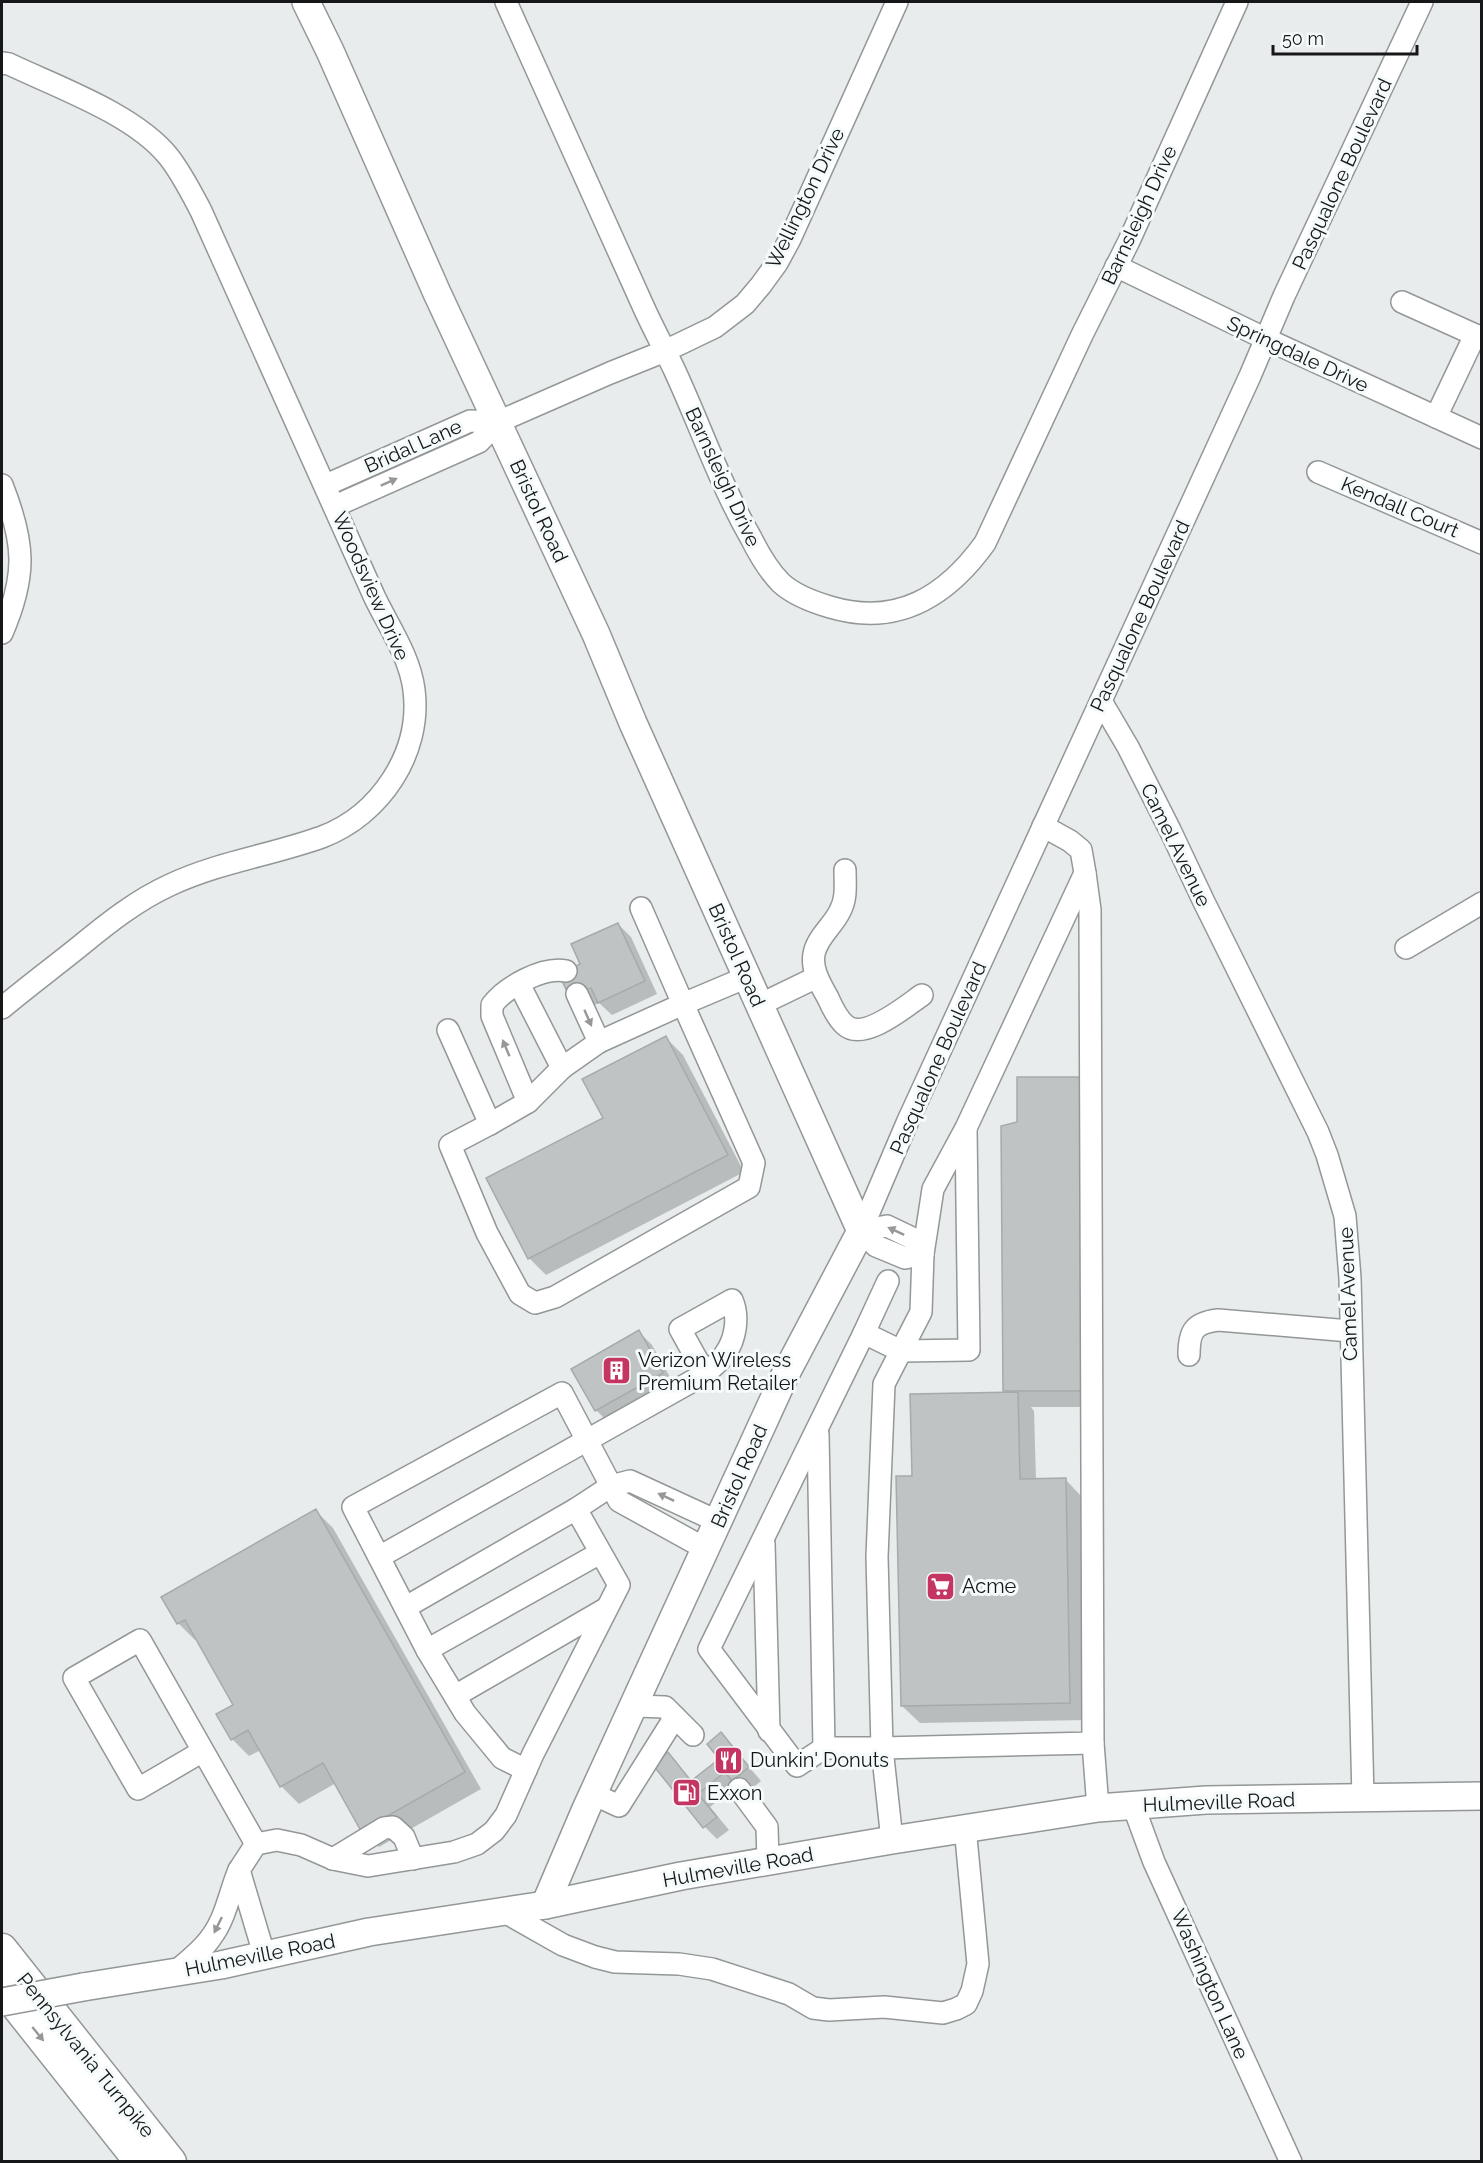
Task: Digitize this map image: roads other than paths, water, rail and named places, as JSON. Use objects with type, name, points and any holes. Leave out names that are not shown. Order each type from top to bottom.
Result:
[{"type":"highway","name":"Pennsylvania Turnpike","points":[[2,1949],[171,2162]]},
{"type":"highway","name":"Pennsylvania Turnpike","points":[[2,1988],[140,2162]]},
{"type":"main road","name":"Bristol Road","points":[[306,2],[437,293],[596,634],[633,723],[861,1231],[784,1377],[593,1794],[545,1905]]},
{"type":"main road","name":"Hulmeville Road","points":[[2,2002],[221,1965],[369,1932],[545,1905],[681,1876],[965,1827],[1098,1808],[1206,1800],[1482,1796]]},
{"type":"street","name":"Barnsleigh Drive","points":[[506,2],[741,522],[765,563],[782,584],[812,602],[840,610],[880,614],[912,606],[939,591],[968,566],[985,543],[1237,2]]},
{"type":"street","name":"Wellington Drive","points":[[498,422],[665,351],[715,327],[745,304],[777,263],[790,239],[897,2]]},
{"type":"street","name":"Pasqualone Boulevard","points":[[861,1231],[907,1123],[1422,2]]},
{"type":"street","name":"Woodsview Drive","points":[[2,63],[9,64],[110,112],[157,144],[169,157],[201,211],[375,598],[404,657],[414,691],[413,728],[398,772],[391,784],[366,812],[341,828],[321,837],[228,863],[170,885],[137,903],[2,1008]]},
{"type":"street","name":"Springdale Drive","points":[[1116,266],[1266,339],[1482,438]]},
{"type":"street","points":[[1402,302],[1478,337],[1436,417]]},
{"type":"street","name":"Bridal Lane","points":[[326,485],[470,421],[498,422]]},
{"type":"street","name":"Bridal Lane","points":[[335,506],[479,442],[498,422]]},
{"type":"street","name":"Kendall Court","points":[[1318,472],[1482,543]]},
{"type":"street","points":[[2,485],[14,516],[21,562],[12,607],[2,633]]},
{"type":"street","name":"Camel Avenue","points":[[1101,700],[1128,747],[1262,1015],[1321,1140],[1345,1216],[1349,1254],[1363,1798]]},
{"type":"street","points":[[1043,826],[1081,850],[1090,910],[1093,1743],[1098,1808]]},
{"type":"street","points":[[845,870],[846,896],[840,911],[826,929],[814,952],[817,978],[835,1013],[851,1029],[869,1028],[922,995]]},
{"type":"street","points":[[891,1840],[882,1748],[877,1557],[884,1384],[921,1311],[923,1254],[933,1190],[966,1128],[1085,873]]},
{"type":"street","points":[[1406,948],[1482,903]]},
{"type":"street","points":[[641,908],[682,1004],[754,1163],[749,1187],[555,1297],[536,1303],[520,1294],[487,1233],[450,1145],[528,1102],[562,1068],[599,1042],[682,1004],[747,977]]},
{"type":"street","points":[[528,1102],[492,1016],[492,1005],[500,995],[541,972],[557,969],[566,971]]},
{"type":"street","points":[[759,1005],[817,978]]},
{"type":"street","points":[[519,984],[562,1068]]},
{"type":"street","points":[[578,994],[599,1042]]},
{"type":"street","points":[[448,1030],[490,1124]]},
{"type":"street","points":[[864,1333],[901,1351],[969,1350],[966,1128]]},
{"type":"street","points":[[861,1231],[887,1226],[912,1238],[923,1254]]},
{"type":"street","points":[[888,1281],[764,1540],[708,1649],[797,1766],[824,1748],[1093,1743]]},
{"type":"street","points":[[1189,1355],[1191,1332],[1207,1321],[1350,1331]]},
{"type":"street","points":[[379,1557],[705,1374]]},
{"type":"street","points":[[526,1770],[502,1758],[465,1713],[427,1650],[353,1508],[562,1393],[619,1502],[706,1549]]},
{"type":"street","points":[[818,1428],[824,1748]]},
{"type":"street","points":[[406,1607],[576,1509],[611,1486],[630,1481],[719,1522]]},
{"type":"street","points":[[175,1972],[213,1936],[239,1870],[256,1844],[277,1840],[302,1845],[333,1859],[368,1866],[454,1852],[477,1844],[506,1815],[526,1770],[619,1585],[576,1509]]},
{"type":"street","points":[[764,1540],[769,1731]]},
{"type":"street","points":[[427,1650],[600,1553]]},
{"type":"street","points":[[455,1696],[608,1608]]},
{"type":"street","points":[[203,1751],[138,1789],[74,1678],[140,1640],[256,1844]]},
{"type":"street","points":[[634,1706],[665,1707],[693,1735]]},
{"type":"street","points":[[593,1794],[619,1806],[675,1717]]},
{"type":"street","points":[[739,1789],[767,1827],[768,1861]]},
{"type":"street","name":"Washington Lane","points":[[1133,1805],[1154,1862],[1291,2162]]},
{"type":"street","points":[[333,1859],[384,1828],[393,1827],[404,1837],[413,1860]]},
{"type":"street","points":[[503,1911],[563,1945],[595,1957],[615,1962],[712,1969],[789,1994],[813,2008],[829,2010],[884,2007],[943,2013],[956,2010],[966,2004],[978,1964],[965,1827]]},
{"type":"street","points":[[239,1870],[264,1954]]},
{"type":"place","name":"Verizon Wireless Premium Retailer","points":[[617,1371]]},
{"type":"place","name":"Acme","points":[[941,1586]]},
{"type":"place","name":"Dunkin' Donuts","points":[[729,1760]]},
{"type":"place","name":"Exxon","points":[[686,1793]]}]
